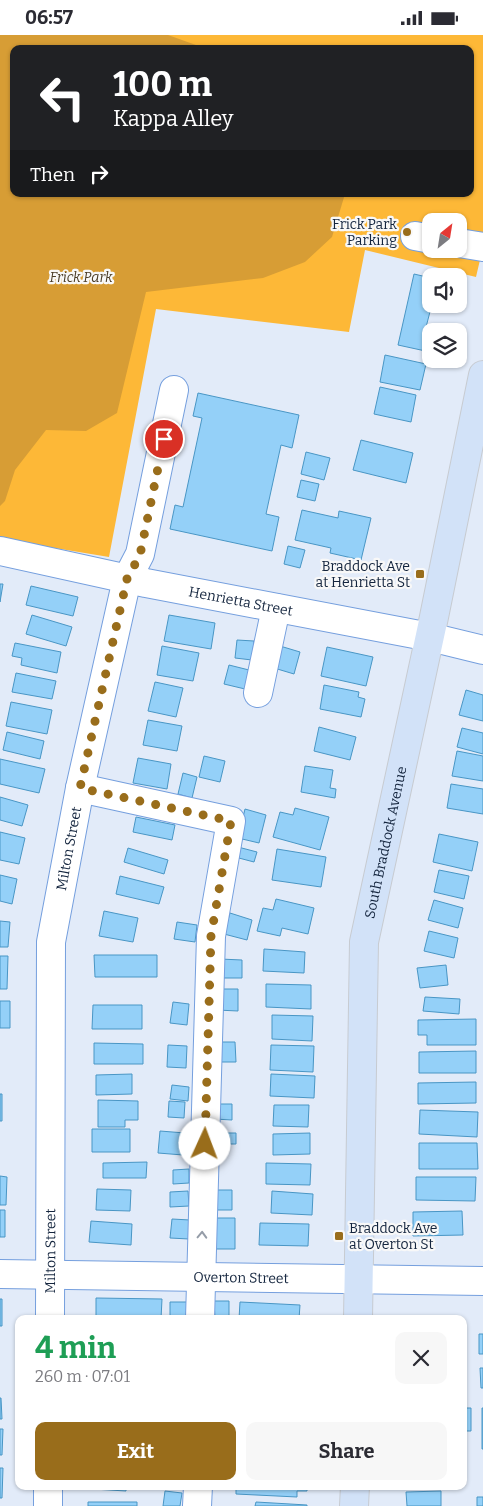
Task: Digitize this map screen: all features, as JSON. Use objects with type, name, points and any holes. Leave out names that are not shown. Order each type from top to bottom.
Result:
[{"type":"main road","name":"South Braddock Avenue","points":[[358,1315],[364,942],[430,637],[483,375]]},
{"type":"main road","points":[[354,1506],[355,1490]]},
{"type":"street","points":[[468,244],[483,247]]},
{"type":"street","name":"Milton Street","points":[[50,1315],[51,942],[80,788],[127,579],[140,555],[174,390]]},
{"type":"street","name":"Henrietta Street","points":[[0,551],[127,579],[430,637],[483,650]]},
{"type":"street","points":[[258,693],[276,608]]},
{"type":"street","points":[[80,788],[231,821],[211,936],[200,1315]]},
{"type":"street","name":"Overton Street","points":[[0,1274],[51,1273],[200,1278],[483,1281]]},
{"type":"street","points":[[48,1490],[48,1506]]},
{"type":"street","points":[[198,1490],[198,1506]]},
{"type":"green space","name":"Frick Park","points":[[0,35],[483,35],[483,247],[476,277],[467,275],[467,268],[439,268],[365,250],[349,332],[156,309],[109,557],[0,539]]},
{"type":"green space","points":[[0,35],[168,35],[196,45],[10,45],[10,197],[344,197],[332,237],[305,262],[263,278],[146,292],[117,413],[86,431],[46,430],[15,470],[5,501],[0,506]]},
{"type":"building","points":[[414,274],[422,276],[422,313],[430,313],[427,323],[422,323],[422,350],[398,345]]},
{"type":"building","points":[[385,355],[422,363],[422,368],[425,368],[420,390],[380,382]]},
{"type":"building","points":[[380,387],[416,395],[411,422],[374,414]]},
{"type":"building","points":[[198,393],[299,415],[292,448],[281,445],[266,514],[279,517],[272,551],[170,529],[175,505],[183,507],[202,418],[193,416]]},
{"type":"building","points":[[361,440],[413,453],[406,483],[353,470]]},
{"type":"building","points":[[306,452],[330,458],[324,480],[301,474]]},
{"type":"building","points":[[301,480],[319,484],[315,501],[297,497]]},
{"type":"building","points":[[302,510],[338,518],[339,511],[371,518],[361,560],[330,553],[331,548],[295,540]]},
{"type":"building","points":[[288,546],[305,550],[300,568],[284,564]]},
{"type":"building","points":[[0,584],[3,584],[0,602]]},
{"type":"building","points":[[31,586],[78,597],[73,616],[26,605]]},
{"type":"building","points":[[32,615],[72,627],[66,646],[26,634]]},
{"type":"building","points":[[169,615],[215,623],[211,649],[164,641]]},
{"type":"building","points":[[237,640],[254,641],[252,660],[235,658]]},
{"type":"building","points":[[15,643],[61,652],[57,673],[21,665],[22,658],[12,656]]},
{"type":"building","points":[[162,646],[199,653],[193,681],[157,675]]},
{"type":"building","points":[[280,646],[300,652],[294,674],[274,668]]},
{"type":"building","points":[[327,647],[373,657],[366,686],[321,676]]},
{"type":"building","points":[[229,665],[249,670],[245,689],[224,684]]},
{"type":"building","points":[[16,673],[56,681],[52,699],[12,692]]},
{"type":"building","points":[[155,682],[183,688],[176,717],[148,711]]},
{"type":"building","points":[[324,685],[359,692],[358,697],[365,699],[361,717],[320,709]]},
{"type":"building","points":[[466,690],[483,695],[483,721],[459,715]]},
{"type":"building","points":[[11,702],[52,710],[47,734],[6,726]]},
{"type":"building","points":[[148,720],[182,726],[177,751],[143,745]]},
{"type":"building","points":[[319,727],[356,737],[350,760],[314,751]]},
{"type":"building","points":[[462,728],[483,733],[483,754],[457,747]]},
{"type":"building","points":[[7,732],[44,741],[40,759],[3,750]]},
{"type":"building","points":[[457,751],[483,756],[483,781],[452,776]]},
{"type":"building","points":[[204,756],[225,761],[220,782],[199,777]]},
{"type":"building","points":[[138,758],[171,764],[167,789],[133,783]]},
{"type":"building","points":[[0,759],[45,769],[39,793],[0,784]]},
{"type":"building","points":[[305,766],[333,770],[330,788],[336,789],[335,798],[301,792]]},
{"type":"building","points":[[183,773],[197,777],[192,798],[178,794]]},
{"type":"building","points":[[451,784],[483,789],[483,814],[447,808]]},
{"type":"building","points":[[0,797],[28,805],[22,826],[0,820]]},
{"type":"building","points":[[295,808],[329,817],[320,850],[273,837],[280,812],[293,815]]},
{"type":"building","points":[[245,809],[266,815],[259,843],[238,838]]},
{"type":"building","points":[[136,817],[175,825],[172,840],[133,832]]},
{"type":"building","points":[[0,832],[25,838],[19,864],[0,860]]},
{"type":"building","points":[[439,834],[478,842],[472,871],[433,862]]},
{"type":"building","points":[[238,847],[257,852],[254,862],[235,857]]},
{"type":"building","points":[[128,848],[168,860],[164,874],[124,862]]},
{"type":"building","points":[[277,849],[326,857],[321,887],[272,880]]},
{"type":"building","points":[[439,870],[469,876],[464,899],[434,892]]},
{"type":"building","points":[[0,875],[17,879],[12,904],[0,901]]},
{"type":"building","points":[[120,876],[164,887],[159,904],[116,894]]},
{"type":"building","points":[[276,899],[314,908],[308,934],[282,928],[280,936],[257,931],[263,908],[273,910]]},
{"type":"building","points":[[434,900],[463,908],[458,928],[428,920]]},
{"type":"building","points":[[104,911],[138,918],[133,942],[99,936]]},
{"type":"building","points":[[230,913],[252,920],[247,940],[224,934]]},
{"type":"building","points":[[0,921],[10,922],[8,947],[0,947]]},
{"type":"building","points":[[177,922],[197,925],[195,942],[174,939]]},
{"type":"building","points":[[429,931],[458,938],[454,958],[424,951]]},
{"type":"building","points":[[264,949],[305,952],[304,973],[263,971]]},
{"type":"building","points":[[94,955],[157,955],[157,977],[95,977]]},
{"type":"building","points":[[0,956],[8,956],[7,989],[0,989]]},
{"type":"building","points":[[220,959],[242,960],[242,978],[220,978]]},
{"type":"building","points":[[446,965],[448,985],[420,988],[417,968]]},
{"type":"building","points":[[266,984],[311,985],[311,1009],[266,1007]]},
{"type":"building","points":[[217,989],[238,989],[238,1011],[217,1010]]},
{"type":"building","points":[[425,997],[460,999],[459,1014],[423,1011]]},
{"type":"building","points":[[0,1001],[10,1001],[10,1028],[0,1028]]},
{"type":"building","points":[[173,1002],[189,1004],[187,1025],[170,1023]]},
{"type":"building","points":[[93,1005],[142,1005],[142,1029],[92,1029]]},
{"type":"building","points":[[272,1015],[313,1016],[312,1041],[272,1039]]},
{"type":"building","points":[[476,1019],[476,1045],[427,1045],[427,1035],[418,1035],[418,1020]]},
{"type":"building","points":[[215,1042],[235,1042],[236,1062],[215,1062]]},
{"type":"building","points":[[94,1043],[143,1044],[143,1064],[94,1064]]},
{"type":"building","points":[[168,1045],[187,1046],[186,1068],[167,1067]]},
{"type":"building","points":[[271,1045],[314,1046],[313,1072],[270,1070]]},
{"type":"building","points":[[476,1051],[476,1073],[419,1073],[419,1052]]},
{"type":"building","points":[[132,1074],[132,1094],[96,1095],[96,1075]]},
{"type":"building","points":[[271,1074],[315,1076],[314,1098],[270,1096]]},
{"type":"building","points":[[476,1082],[476,1103],[418,1104],[418,1083]]},
{"type":"building","points":[[172,1085],[189,1087],[188,1101],[170,1099]]},
{"type":"building","points":[[0,1094],[2,1094],[2,1121],[0,1121]]},
{"type":"building","points":[[98,1100],[138,1101],[138,1120],[125,1120],[125,1127],[98,1127]]},
{"type":"building","points":[[169,1101],[185,1102],[184,1118],[168,1117]]},
{"type":"building","points":[[214,1104],[232,1104],[232,1120],[214,1119]]},
{"type":"building","points":[[274,1105],[309,1105],[308,1127],[273,1126]]},
{"type":"building","points":[[420,1110],[478,1112],[477,1137],[419,1134]]},
{"type":"building","points":[[92,1129],[130,1129],[130,1152],[92,1152]]},
{"type":"building","points":[[160,1131],[185,1133],[183,1155],[158,1153]]},
{"type":"building","points":[[217,1133],[236,1133],[236,1144],[217,1144]]},
{"type":"building","points":[[310,1133],[310,1154],[273,1155],[273,1134]]},
{"type":"building","points":[[419,1143],[477,1143],[478,1169],[419,1169]]},
{"type":"building","points":[[147,1162],[146,1178],[103,1178],[103,1163]]},
{"type":"building","points":[[266,1163],[311,1164],[310,1185],[266,1184]]},
{"type":"building","points":[[189,1169],[189,1183],[173,1184],[173,1170]]},
{"type":"building","points":[[0,1176],[7,1177],[6,1205],[0,1205]]},
{"type":"building","points":[[416,1177],[476,1177],[475,1201],[416,1200]]},
{"type":"building","points":[[97,1189],[131,1190],[130,1211],[96,1210]]},
{"type":"building","points":[[214,1190],[232,1190],[232,1210],[213,1210]]},
{"type":"building","points":[[188,1191],[189,1206],[170,1207],[170,1192]]},
{"type":"building","points":[[272,1191],[313,1194],[312,1215],[271,1213]]},
{"type":"building","points":[[0,1210],[5,1210],[5,1237],[0,1237]]},
{"type":"building","points":[[462,1211],[463,1235],[413,1236],[413,1212]]},
{"type":"building","points":[[216,1218],[235,1218],[235,1249],[216,1249]]},
{"type":"building","points":[[172,1219],[190,1220],[189,1239],[170,1238]]},
{"type":"building","points":[[91,1221],[132,1224],[131,1245],[89,1242]]},
{"type":"building","points":[[260,1223],[309,1224],[308,1246],[259,1245]]},
{"type":"building","points":[[96,1298],[162,1299],[161,1315],[96,1315]]},
{"type":"building","points":[[0,1299],[2,1299],[2,1326],[0,1326]]},
{"type":"building","points":[[214,1301],[229,1301],[229,1315],[215,1315]]},
{"type":"building","points":[[170,1302],[187,1302],[187,1315],[170,1315]]},
{"type":"building","points":[[240,1302],[300,1305],[299,1315],[239,1315]]},
{"type":"building","points":[[479,1334],[483,1334],[483,1354],[479,1354]]},
{"type":"building","points":[[480,1368],[483,1368],[483,1388],[481,1388]]},
{"type":"building","points":[[1,1398],[2,1419],[0,1419]]},
{"type":"building","points":[[467,1408],[471,1408],[471,1431],[467,1431]]},
{"type":"building","points":[[483,1408],[483,1449],[482,1449]]},
{"type":"building","points":[[0,1429],[3,1429],[2,1455],[0,1455]]},
{"type":"building","points":[[0,1468],[3,1468],[2,1498],[0,1498]]},
{"type":"building","points":[[236,1490],[307,1490],[297,1491],[297,1497],[236,1494]]},
{"type":"building","points":[[165,1491],[182,1493],[180,1506],[163,1506]]},
{"type":"building","points":[[441,1491],[441,1506],[407,1506],[406,1492]]},
{"type":"building","points":[[477,1497],[483,1497],[483,1506],[477,1506]]},
{"type":"building","points":[[88,1502],[137,1502],[137,1506],[88,1506]]},
{"type":"building","points":[[256,1502],[307,1505],[307,1506],[255,1506]]},
{"type":"place","name":"Frick Park Parking","points":[[407,232]]},
{"type":"place","name":"Braddock Ave at Henrietta St","points":[[420,574]]},
{"type":"place","name":"Braddock Ave at Overton St","points":[[339,1236]]},
{"type":"route","points":[[164,439],[140,555],[127,579],[80,788],[231,821],[211,936],[205,1144]]}]
